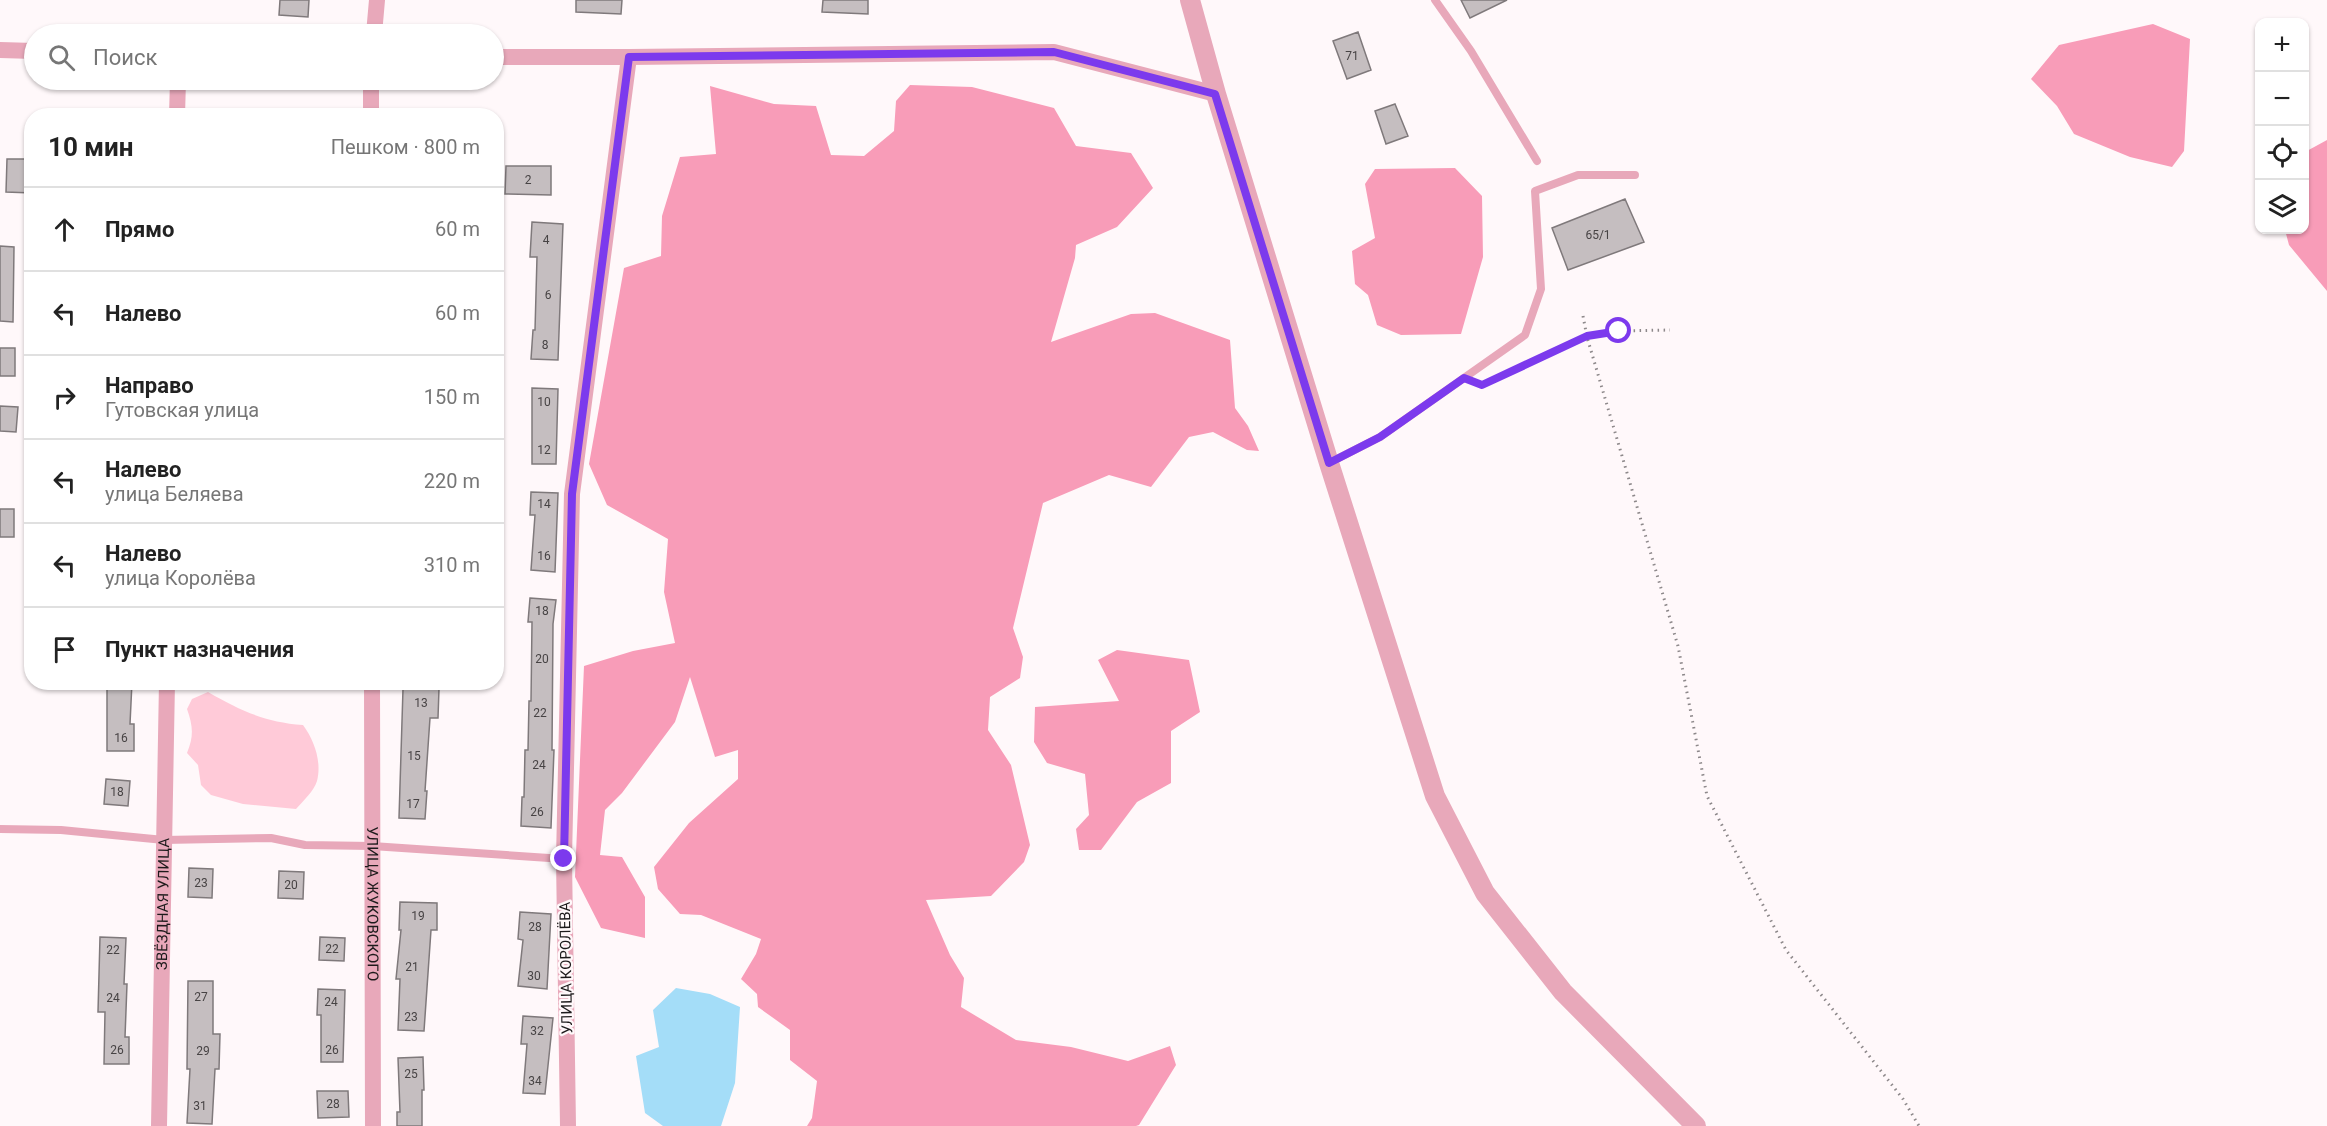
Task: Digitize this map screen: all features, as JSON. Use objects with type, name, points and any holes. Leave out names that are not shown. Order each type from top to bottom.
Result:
[{"type":"street","points":[[375,24],[377,0]]},
{"type":"street","points":[[1190,0],[1215,94],[1435,796],[1485,893],[1563,992],[1695,1126]]},
{"type":"street","points":[[0,50],[24,51]]},
{"type":"street","points":[[504,57],[1054,52],[1215,94]]},
{"type":"street","name":"УЛИЦА КОРОЛЁВА","points":[[568,1126],[564,859],[572,494],[629,57]]},
{"type":"street","points":[[177,108],[178,90]]},
{"type":"street","points":[[371,90],[371,108]]},
{"type":"street","name":"ЗВЁЗДНАЯ УЛИЦА","points":[[159,1126],[167,690]]},
{"type":"street","name":"УЛИЦА ЖУКОВСКОГО","points":[[372,690],[373,1126]]},
{"type":"lane","points":[[1435,0],[1471,51],[1537,161]]},
{"type":"lane","points":[[1329,463],[1380,437],[1525,335],[1541,289],[1535,191],[1578,175],[1635,175]]},
{"type":"lane","points":[[0,829],[61,830],[164,840],[271,838],[304,845],[372,846],[564,859]]},
{"type":"path","points":[[1583,316],[1678,646],[1707,796],[1786,950],[1903,1099],[1919,1126]]},
{"type":"path","points":[[1464,378],[1482,385],[1587,336],[1619,331],[1670,330]]},
{"type":"shaded area","points":[[2153,24],[2190,39],[2184,151],[2172,167],[2130,157],[2074,134],[2057,106],[2031,79],[2059,45]]},
{"type":"shaded area","points":[[910,85],[972,87],[1054,108],[1076,146],[1131,153],[1153,188],[1117,227],[1076,245],[1075,258],[1051,342],[1131,314],[1155,313],[1230,340],[1235,408],[1248,426],[1259,451],[1247,450],[1213,432],[1189,437],[1151,487],[1109,475],[1043,503],[1013,628],[1023,657],[1020,678],[990,697],[988,730],[1011,765],[1030,845],[1024,862],[991,896],[926,900],[950,955],[964,978],[961,1007],[1016,1040],[1071,1047],[1128,1061],[1170,1046],[1176,1065],[1139,1125],[1136,1126],[807,1126],[812,1118],[817,1081],[790,1060],[790,1030],[758,1007],[757,994],[741,979],[756,954],[761,939],[701,915],[680,914],[658,889],[654,867],[689,823],[738,779],[738,750],[715,757],[690,677],[675,722],[622,793],[605,810],[600,855],[622,857],[645,897],[645,938],[601,928],[575,877],[584,666],[633,651],[675,643],[664,592],[668,539],[607,505],[589,464],[624,268],[661,256],[662,216],[680,157],[716,154],[710,86],[774,104],[816,106],[831,155],[864,156],[894,131],[896,101]]},
{"type":"shaded area","points":[[2327,140],[2327,291],[2289,245],[2286,234],[2309,234],[2309,150]]},
{"type":"shaded area","points":[[1455,168],[1482,196],[1483,257],[1461,334],[1401,335],[1377,325],[1368,295],[1355,284],[1352,251],[1375,238],[1365,184],[1375,169]]},
{"type":"shaded area","points":[[1117,650],[1189,660],[1200,712],[1171,731],[1171,783],[1137,802],[1101,850],[1079,850],[1076,829],[1089,815],[1085,774],[1047,763],[1034,742],[1035,707],[1119,701],[1098,660]]},
{"type":"shaded area","points":[[208,692],[231,705],[254,714],[303,725],[316,751],[318,773],[313,788],[296,809],[243,804],[211,795],[201,785],[198,765],[187,753],[192,731],[187,709],[192,699]]},
{"type":"water","points":[[676,988],[710,994],[740,1007],[735,1083],[721,1126],[663,1126],[645,1113],[636,1056],[659,1047],[653,1010]]},
{"type":"building","points":[[280,0],[309,0],[308,17],[279,15]]},
{"type":"building","points":[[576,0],[622,0],[621,14],[576,12]]},
{"type":"building","points":[[823,0],[868,0],[868,14],[822,12]]},
{"type":"building","points":[[1461,0],[1507,0],[1470,18]]},
{"type":"building","points":[[1358,32],[1371,70],[1347,79],[1333,41]]},
{"type":"building","points":[[1395,104],[1408,136],[1386,144],[1375,111]]},
{"type":"building","points":[[7,159],[24,159],[24,193],[6,192]]},
{"type":"building","points":[[506,166],[551,166],[551,195],[505,194]]},
{"type":"building","points":[[1625,199],[1644,242],[1568,270],[1552,228]]},
{"type":"building","points":[[532,222],[563,224],[558,360],[531,359],[533,330],[535,330],[537,257],[530,257]]},
{"type":"building","points":[[0,246],[14,247],[13,322],[0,321]]},
{"type":"building","points":[[0,348],[15,348],[15,376],[0,376]]},
{"type":"building","points":[[532,388],[558,389],[556,464],[532,464]]},
{"type":"building","points":[[0,406],[18,407],[16,432],[0,431]]},
{"type":"building","points":[[531,492],[558,493],[555,572],[531,570],[535,515],[530,515]]},
{"type":"building","points":[[0,509],[14,509],[14,537],[0,537]]},
{"type":"building","points":[[530,598],[556,600],[553,624],[552,750],[554,750],[551,828],[521,826],[525,750],[528,750],[529,701],[531,701],[532,622],[528,622]]},
{"type":"building","points":[[107,690],[132,690],[130,724],[134,724],[134,751],[107,751]]},
{"type":"building","points":[[403,690],[439,690],[438,718],[430,718],[425,819],[399,818]]},
{"type":"building","points":[[106,779],[130,781],[128,806],[104,804]]},
{"type":"building","points":[[189,868],[213,869],[212,898],[188,897]]},
{"type":"building","points":[[279,871],[304,872],[303,899],[278,898]]},
{"type":"building","points":[[400,902],[437,903],[437,930],[431,930],[424,1031],[398,1030],[400,979],[396,979],[401,930],[399,930]]},
{"type":"building","points":[[520,912],[551,914],[547,989],[518,986],[523,940],[518,939]]},
{"type":"building","points":[[100,937],[126,938],[125,1037],[129,1037],[129,1064],[104,1064],[105,1012],[98,1012]]},
{"type":"building","points":[[320,937],[345,938],[344,961],[319,960]]},
{"type":"building","points":[[188,981],[213,981],[213,1034],[220,1034],[219,1069],[215,1069],[212,1124],[187,1123],[190,1069],[187,1069]]},
{"type":"building","points":[[318,989],[345,990],[343,1062],[321,1062],[321,1015],[317,1015]]},
{"type":"building","points":[[523,1016],[553,1018],[545,1094],[523,1093],[527,1044],[521,1044]]},
{"type":"building","points":[[423,1057],[422,1126],[397,1126],[397,1112],[400,1112],[398,1058]]},
{"type":"building","points":[[317,1091],[348,1091],[349,1117],[318,1118]]},
{"type":"route","points":[[564,859],[572,494],[629,57],[1054,52],[1215,94],[1329,463],[1380,437],[1464,378],[1482,385],[1587,336],[1619,331]]}]
